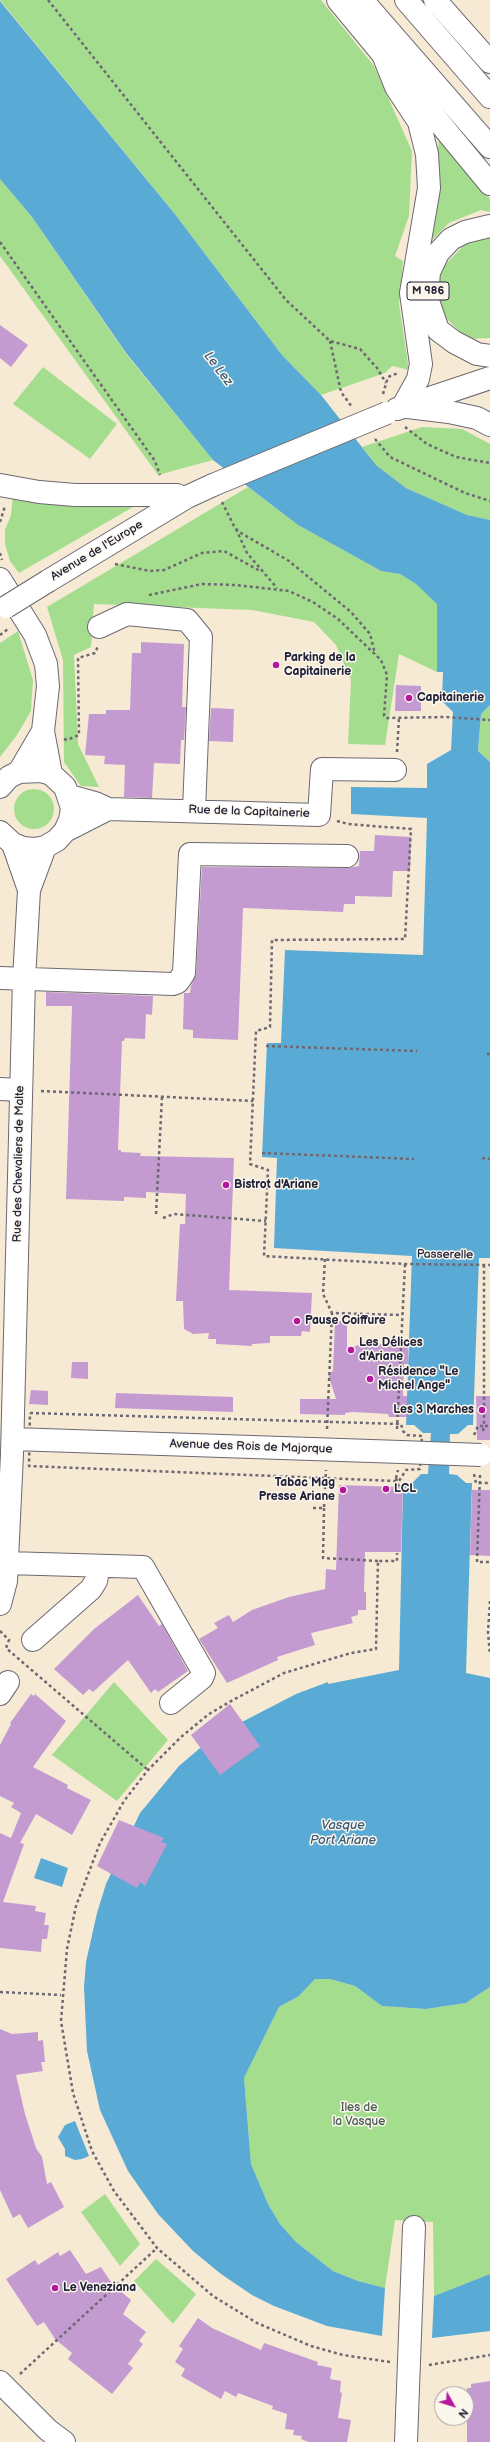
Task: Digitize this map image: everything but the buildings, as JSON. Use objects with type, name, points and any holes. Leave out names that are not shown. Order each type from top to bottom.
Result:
[{"type":"street","points":[[338,0],[490,184]]},
{"type":"street","points":[[362,0],[490,147]]},
{"type":"street","points":[[406,0],[490,97]]},
{"type":"street","points":[[435,0],[490,62]]},
{"type":"street","points":[[384,57],[396,87],[419,122],[427,154],[429,188],[411,293],[421,364],[418,379],[395,410]]},
{"type":"street","name":"M 986","points":[[490,226],[465,232],[451,238],[438,253],[429,272],[427,298],[438,330],[454,342],[477,354],[490,356]]},
{"type":"street","name":"Avenue de l'Europe","points":[[3,609],[182,496],[217,492],[395,410],[490,378]]},
{"type":"street","points":[[395,410],[449,412],[477,418],[490,424]]},
{"type":"street","points":[[0,486],[39,492],[75,495],[182,496]]},
{"type":"street","points":[[0,579],[35,634],[46,664],[52,734],[51,774]]},
{"type":"street","points":[[100,627],[128,614],[187,620],[201,637],[194,810]]},
{"type":"street","points":[[19,772],[52,734]]},
{"type":"street","name":"Rue de la Capitainerie","points":[[70,796],[95,802],[108,809],[310,814],[322,769],[395,770]]},
{"type":"street","points":[[0,787],[9,777],[19,772],[30,770],[51,774],[62,784],[70,796],[72,808],[66,831]]},
{"type":"street","name":"Rue de la Capitainerie","points":[[46,847],[57,840],[66,831],[108,809]]},
{"type":"street","points":[[6,838],[34,849],[46,847]]},
{"type":"street","points":[[6,838],[29,890]]},
{"type":"street","points":[[29,890],[46,847]]},
{"type":"street","points":[[0,978],[172,984],[178,982],[184,973],[190,854],[348,856]]},
{"type":"street","name":"Rue des Chevaliers de Malte","points":[[1,1598],[6,1581],[13,1439],[10,1090],[24,979],[29,890]]},
{"type":"street","name":"Avenue des Rois de Majorque","points":[[13,1439],[486,1455]]},
{"type":"street","points":[[7,1563],[143,1568],[204,1673],[202,1678],[170,1703]]},
{"type":"street","points":[[33,1640],[91,1589],[96,1581],[99,1566]]},
{"type":"street","points":[[406,2442],[414,2227]]},
{"type":"street","points":[[5,2385],[48,2430],[64,2442]]},
{"type":"path","points":[[48,0],[286,300],[330,340],[360,350],[377,368],[386,383]]},
{"type":"path","points":[[0,242],[155,461],[160,476]]},
{"type":"path","points":[[330,340],[341,392],[354,411]]},
{"type":"path","points":[[395,410],[406,429],[427,444],[456,457],[490,463]]},
{"type":"path","points":[[372,435],[390,457],[465,493],[490,501]]},
{"type":"path","points":[[217,492],[247,553],[260,571],[277,588]]},
{"type":"path","points":[[235,528],[289,560],[328,590],[352,612],[370,634],[375,655]]},
{"type":"path","points":[[112,564],[150,571],[164,570],[202,554],[224,551],[260,571]]},
{"type":"path","points":[[143,596],[202,584],[277,588],[301,596],[328,612],[381,660],[387,675],[384,716],[386,718],[446,717],[490,720]]},
{"type":"path","points":[[52,734],[66,740],[79,735],[78,658],[95,653],[98,648],[100,627]]},
{"type":"path","points":[[397,748],[399,718]]},
{"type":"path","points":[[163,1218],[174,1214],[266,1221],[268,1170],[250,1164],[256,1032],[270,1027],[272,940],[405,939],[411,829],[348,824],[310,814]]},
{"type":"path","points":[[266,1046],[417,1051]]},
{"type":"path","points":[[10,1090],[253,1101]]},
{"type":"path","points":[[156,1214],[162,1097]]},
{"type":"path","points":[[262,1153],[414,1159]]},
{"type":"path","points":[[482,1158],[490,1158]]},
{"type":"path","name":"Passerelle","points":[[266,1221],[264,1256],[405,1264],[490,1265]]},
{"type":"path","points":[[325,1259],[323,1294],[332,1313],[323,1558],[397,1561],[397,1553]]},
{"type":"path","points":[[397,1429],[405,1264]]},
{"type":"path","points":[[483,1431],[484,1265]]},
{"type":"path","points":[[332,1313],[402,1315]]},
{"type":"path","points":[[30,1413],[397,1424]]},
{"type":"path","points":[[484,1426],[490,1426]]},
{"type":"path","points":[[29,1466],[326,1478],[396,1479],[399,1487]]},
{"type":"path","points":[[490,1483],[480,1481],[477,1562],[490,1562]]},
{"type":"path","points":[[313,1508],[324,1508]]},
{"type":"path","points":[[378,1561],[376,1649],[310,1664],[257,1686],[209,1714],[180,1737],[148,1770],[124,1801],[100,1842],[80,1894],[67,1949],[61,1995],[61,2021],[65,2058],[73,2092],[87,2137],[114,2191],[157,2248],[190,2279],[228,2306],[287,2337],[343,2355],[409,2367],[490,2356]]},
{"type":"path","points":[[490,1601],[488,1632],[490,1655]]},
{"type":"path","points":[[0,1631],[9,1640],[6,1648],[148,1770]]},
{"type":"path","points":[[0,1992],[61,1995]]},
{"type":"path","points":[[5,2385],[157,2248]]},
{"type":"green space","points":[[0,0],[321,0],[374,66],[412,151],[409,216],[395,256],[403,261],[399,304],[409,370],[392,366],[385,373],[321,395],[282,355],[174,213]]},
{"type":"green space","points":[[439,138],[490,199],[490,212],[481,210],[449,223],[430,242]]},
{"type":"green space","points":[[0,179],[32,217],[126,354],[213,460],[158,475],[0,256]]},
{"type":"green space","points":[[487,235],[490,236],[490,338],[467,339],[441,313],[435,288],[445,265],[463,246]]},
{"type":"green space","points":[[43,367],[117,424],[90,459],[13,404]]},
{"type":"green space","points":[[422,427],[462,429],[490,444],[490,520],[467,515],[406,488],[376,465],[362,447]]},
{"type":"green space","points":[[248,487],[298,525],[381,571],[400,574],[416,584],[437,603],[437,672],[399,654],[385,745],[348,744],[351,680],[336,645],[314,622],[252,610],[94,604],[91,647],[74,655],[78,744],[99,787],[81,786],[64,762],[63,660],[47,607]]},
{"type":"green space","points":[[13,495],[128,504],[133,507],[19,573],[10,561],[5,544],[5,530],[11,515]]},
{"type":"green space","points":[[18,631],[33,680],[31,711],[17,735],[0,757],[0,643]]},
{"type":"green space","points":[[490,705],[490,762],[478,751],[481,714]]},
{"type":"green space","points":[[38,789],[45,792],[51,798],[54,809],[53,817],[45,826],[38,829],[30,829],[23,826],[15,817],[14,805],[17,798],[26,790]]},
{"type":"green space","points":[[114,1682],[168,1740],[117,1801],[52,1755]]},
{"type":"green space","name":"Iles de la Vasque","points":[[315,1979],[330,1979],[355,1986],[382,2006],[426,2009],[466,2003],[490,1987],[490,2274],[434,2296],[433,2222],[395,2220],[385,2288],[358,2281],[333,2271],[296,2242],[280,2224],[268,2204],[251,2164],[244,2078],[279,2007],[299,1996]]},
{"type":"green space","points":[[105,2194],[140,2244],[120,2266],[81,2212]]},
{"type":"green space","points":[[156,2259],[196,2294],[173,2324],[134,2281]]},
{"type":"water","points":[[0,1],[174,213],[282,355],[321,395],[376,465],[406,488],[467,515],[490,520],[490,705],[481,714],[478,751],[490,762],[490,1258],[479,1258],[473,1425],[468,1425],[458,1434],[450,1434],[449,1474],[457,1475],[466,1483],[472,1483],[466,1673],[490,1678],[490,1987],[466,2003],[426,2009],[382,2006],[355,1986],[330,1979],[315,1979],[299,1996],[279,2007],[244,2078],[251,2164],[268,2204],[280,2224],[296,2242],[333,2271],[358,2281],[385,2288],[382,2336],[327,2326],[274,2306],[252,2295],[221,2274],[193,2251],[158,2214],[128,2171],[100,2110],[87,2051],[84,1987],[86,1962],[97,1913],[106,1884],[140,1813],[179,1766],[213,1737],[296,1694],[328,1682],[328,1684],[399,1670],[403,1487],[404,1483],[412,1483],[421,1474],[428,1474],[431,1433],[423,1433],[414,1425],[406,1425],[412,1256],[274,1248],[277,1158],[262,1157],[267,1043],[281,1043],[285,950],[423,955],[427,818],[351,814],[351,787],[427,788],[427,764],[451,750],[453,712],[442,701],[443,672],[437,672],[437,604],[416,584],[400,574],[381,571],[298,525],[213,460],[126,353],[32,217],[0,179]]},
{"type":"water","points":[[41,1858],[68,1868],[62,1887],[34,1878]]},
{"type":"water","points":[[75,2121],[89,2156],[75,2160],[65,2156],[65,2149],[58,2137],[65,2125]]},
{"type":"water","points":[[490,2274],[490,2331],[432,2338],[434,2296]]},
{"type":"place","name":"Parking de la Capitainerie","points":[[276,665]]},
{"type":"place","name":"Capitainerie","points":[[409,698]]},
{"type":"place","name":"Bistrot d'Ariane","points":[[226,1185]]},
{"type":"place","name":"Pause Coiffure","points":[[297,1321]]},
{"type":"place","name":"Les Délices d'Ariane","points":[[351,1350]]},
{"type":"place","name":"Résidence \"Le Michel Ange\"","points":[[370,1379]]},
{"type":"place","name":"Les 3 Marches","points":[[482,1410]]},
{"type":"place","name":"LCL","points":[[386,1489]]},
{"type":"place","name":"Tabac Mag Presse Ariane","points":[[343,1490]]},
{"type":"place","name":"Le Veneziana","points":[[55,2288]]},
{"type":"water label","name":"Le Lez","points":[[218,369]]},
{"type":"water label","name":"Vasque Port Ariane","points":[[343,1834]]}]
